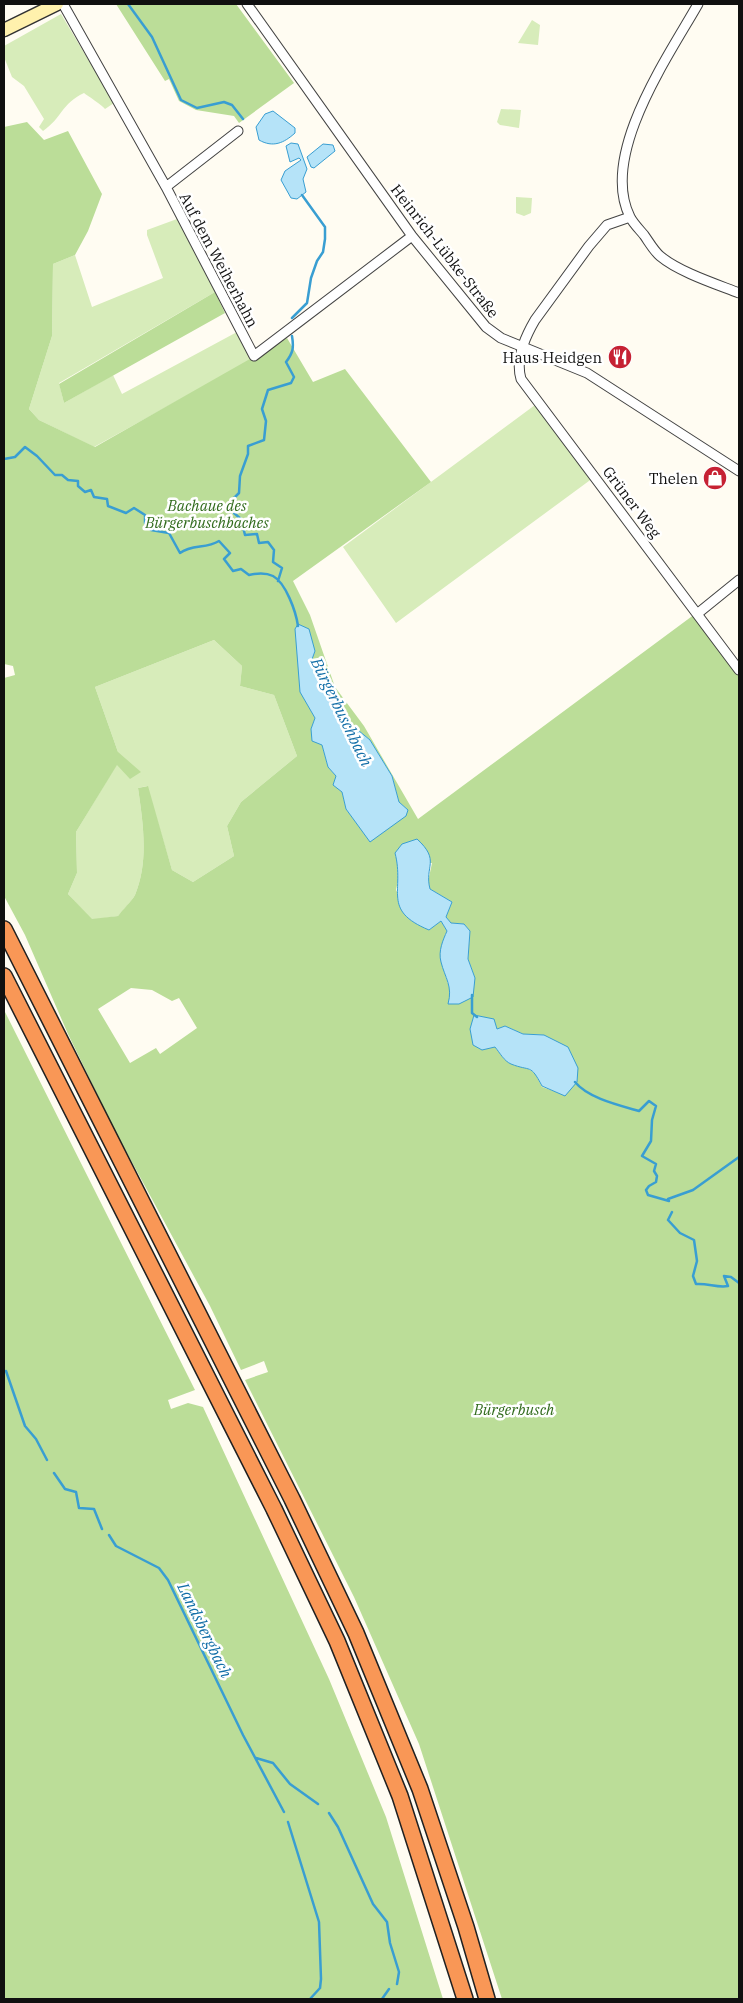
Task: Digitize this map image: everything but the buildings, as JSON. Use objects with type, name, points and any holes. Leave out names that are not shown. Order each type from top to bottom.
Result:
[{"type":"highway","points":[[4,929],[288,1491],[356,1633],[423,1798],[466,1927],[486,1999]]},
{"type":"highway","points":[[4,976],[274,1510],[337,1641],[400,1796],[465,1999]]},
{"type":"main road","points":[[4,30],[57,4]]},
{"type":"street","name":"Auf dem Weiherhahn","points":[[63,4],[166,188],[254,356],[412,236]]},
{"type":"street","name":"Heinrich-Lübke-Straße","points":[[247,4],[412,236],[486,327],[502,338],[588,373],[739,471]]},
{"type":"street","points":[[698,4],[657,74],[627,141],[622,170],[630,217],[659,256],[676,266],[739,293]]},
{"type":"street","points":[[166,188],[238,131]]},
{"type":"street","name":"Grüner Weg","points":[[630,217],[607,225],[589,246],[535,320],[523,347],[518,367],[521,379],[739,670]]},
{"type":"street","points":[[697,614],[739,580]]},
{"type":"green space","points":[[116,4],[236,4],[294,83],[239,123],[234,116],[196,110],[179,101],[169,79],[165,81]]},
{"type":"green space","points":[[61,14],[114,103],[105,109],[84,93],[66,106],[43,131],[39,127],[44,119],[24,86],[12,77],[4,57],[4,46]]},
{"type":"green space","points":[[532,20],[540,25],[538,45],[518,43]]},
{"type":"green space","points":[[501,109],[521,110],[519,128],[500,125],[497,122]]},
{"type":"green space","name":"Bürgerbusch","points":[[27,122],[44,140],[68,131],[102,194],[88,231],[75,255],[53,264],[52,336],[29,409],[39,420],[95,447],[287,338],[313,382],[345,369],[431,482],[293,581],[310,615],[335,687],[364,726],[418,819],[695,614],[739,674],[739,1999],[502,1999],[419,1744],[354,1597],[245,1380],[268,1372],[264,1361],[241,1370],[210,1306],[114,1129],[68,1034],[25,935],[4,896],[4,678],[15,675],[13,666],[4,664],[4,127]],"holes":[[[214,640],[242,666],[240,686],[274,695],[297,756],[241,802],[227,826],[234,856],[193,882],[172,870],[148,786],[138,788],[144,842],[142,869],[135,895],[118,916],[92,919],[68,894],[77,873],[76,832],[117,765],[130,779],[141,772],[118,752],[95,687]],[[315,651],[311,662],[331,697],[340,703],[347,721],[370,740],[392,776],[399,802],[408,810],[370,841],[346,809],[336,776],[328,767],[322,745],[311,729],[315,718],[300,691],[299,662]],[[432,863],[428,882],[430,889],[452,902],[446,917],[451,923],[464,924],[470,931],[468,959],[475,978],[451,993],[442,962],[442,947],[447,931],[441,921],[429,930],[412,921],[396,890],[399,876],[398,866]],[[131,988],[152,990],[172,1001],[179,998],[197,1028],[160,1054],[156,1048],[130,1063],[98,1009]],[[505,1026],[523,1034],[544,1035],[565,1095],[542,1087],[535,1073],[504,1059],[495,1047]]]},
{"type":"green space","points":[[516,197],[532,198],[531,213],[524,216],[516,213]]},
{"type":"green space","points":[[177,219],[215,292],[59,383],[64,403],[113,375],[122,394],[237,332],[251,360],[94,447],[39,420],[29,409],[52,336],[53,264],[75,255],[92,307],[163,278],[147,235],[147,230]]},
{"type":"green space","points":[[215,292],[225,313],[64,403],[59,384]]},
{"type":"green space","points":[[535,405],[593,478],[396,623],[343,547]]},
{"type":"green space","points":[[214,640],[242,666],[240,686],[274,695],[297,756],[241,802],[227,826],[234,856],[193,882],[172,870],[147,786],[138,788],[144,842],[142,869],[135,895],[118,916],[92,920],[68,894],[77,873],[76,832],[117,764],[118,752],[95,687]]},
{"type":"green space","points":[[4,1010],[195,1390],[168,1400],[171,1409],[188,1403],[203,1407],[329,1679],[386,1817],[443,1999],[4,1999]]},
{"type":"water","points":[[273,111],[295,128],[295,133],[282,142],[269,144],[259,140],[256,127],[265,114]]},
{"type":"water","points":[[291,143],[298,144],[307,169],[303,179],[306,192],[297,199],[291,198],[281,180],[285,171],[301,160],[299,158],[290,162],[286,146]]},
{"type":"water","points":[[323,144],[333,145],[335,151],[314,168],[311,167],[307,157]]},
{"type":"water","points":[[298,624],[309,629],[315,651],[311,662],[331,697],[340,703],[347,721],[370,740],[392,776],[399,802],[408,810],[406,816],[370,842],[346,809],[342,792],[333,785],[336,776],[328,767],[322,745],[312,741],[311,729],[315,718],[300,692],[295,629]]},
{"type":"water","points":[[417,839],[430,858],[430,889],[452,902],[446,917],[451,923],[464,924],[470,931],[468,959],[475,978],[473,997],[459,1004],[448,1004],[450,992],[440,954],[447,931],[441,921],[429,930],[414,923],[405,915],[400,907],[395,853],[402,844]]},
{"type":"water","points":[[474,1015],[494,1019],[497,1029],[505,1026],[523,1034],[544,1035],[568,1047],[578,1068],[577,1082],[565,1096],[542,1086],[530,1069],[509,1063],[495,1047],[482,1050],[473,1045],[470,1029]]},
{"type":"waterway","points":[[128,4],[152,37],[181,100],[197,108],[224,102],[232,105],[243,119]]},
{"type":"waterway","points":[[292,318],[307,303],[311,278],[317,261],[323,252],[325,239],[325,227],[302,195]]},
{"type":"waterway","points":[[278,581],[282,568],[273,562],[274,550],[268,542],[259,543],[257,534],[245,535],[243,527],[240,525],[242,520],[234,513],[234,498],[239,493],[240,476],[248,454],[248,446],[264,440],[266,421],[262,409],[268,390],[291,383],[294,377],[286,362],[292,350],[292,336]]},
{"type":"waterway","name":"Bürgerbuschbach","points":[[4,459],[15,457],[25,447],[37,456],[55,475],[62,475],[68,480],[78,481],[78,486],[85,492],[91,490],[94,497],[107,499],[108,506],[126,513],[134,508],[145,515],[145,523],[151,530],[169,533],[180,553],[189,548],[209,545],[219,541],[230,553],[224,559],[233,571],[241,569],[249,575],[267,574],[278,580],[290,598],[298,626]]},
{"type":"waterway","name":"Bürgerbuschbach","points":[[472,995],[472,1013],[477,1017]]},
{"type":"waterway","name":"Bürgerbuschbach","points":[[575,1082],[595,1097],[622,1106],[639,1111],[649,1101],[656,1106],[652,1120],[651,1141],[642,1156],[656,1164],[654,1171],[657,1176],[656,1182],[646,1190],[648,1195],[669,1201]]},
{"type":"waterway","points":[[668,1199],[693,1190],[739,1157]]},
{"type":"waterway","name":"Bürgerbuschbach","points":[[672,1212],[668,1220],[680,1233],[694,1240],[697,1261],[693,1276],[696,1284],[728,1286],[724,1276],[731,1277],[739,1283]]},
{"type":"waterway","name":"Landsbergbach","points":[[6,1371],[25,1426],[36,1439],[47,1460]]},
{"type":"waterway","name":"Landsbergbach","points":[[54,1473],[65,1489],[76,1492],[79,1508],[94,1509],[102,1529]]},
{"type":"waterway","name":"Landsbergbach","points":[[109,1535],[116,1546],[159,1568],[168,1580],[243,1735],[284,1812]]},
{"type":"waterway","name":"Landsbergbach","points":[[256,1758],[273,1763],[290,1784],[318,1804]]},
{"type":"waterway","name":"Landsbergbach","points":[[329,1813],[338,1827],[373,1904],[387,1922],[390,1943],[399,1972],[397,1984]]},
{"type":"waterway","name":"Landsbergbach","points":[[288,1822],[319,1922],[320,1988],[310,1999]]},
{"type":"waterway","name":"Landsbergbach","points":[[382,1999],[389,1989]]},
{"type":"place","name":"Haus Heidgen","points":[[620,357]]},
{"type":"place","name":"Thelen","points":[[715,478]]},
{"type":"park label","name":"Bachaue des Bürgerbuschbaches","points":[[207,514]]}]
